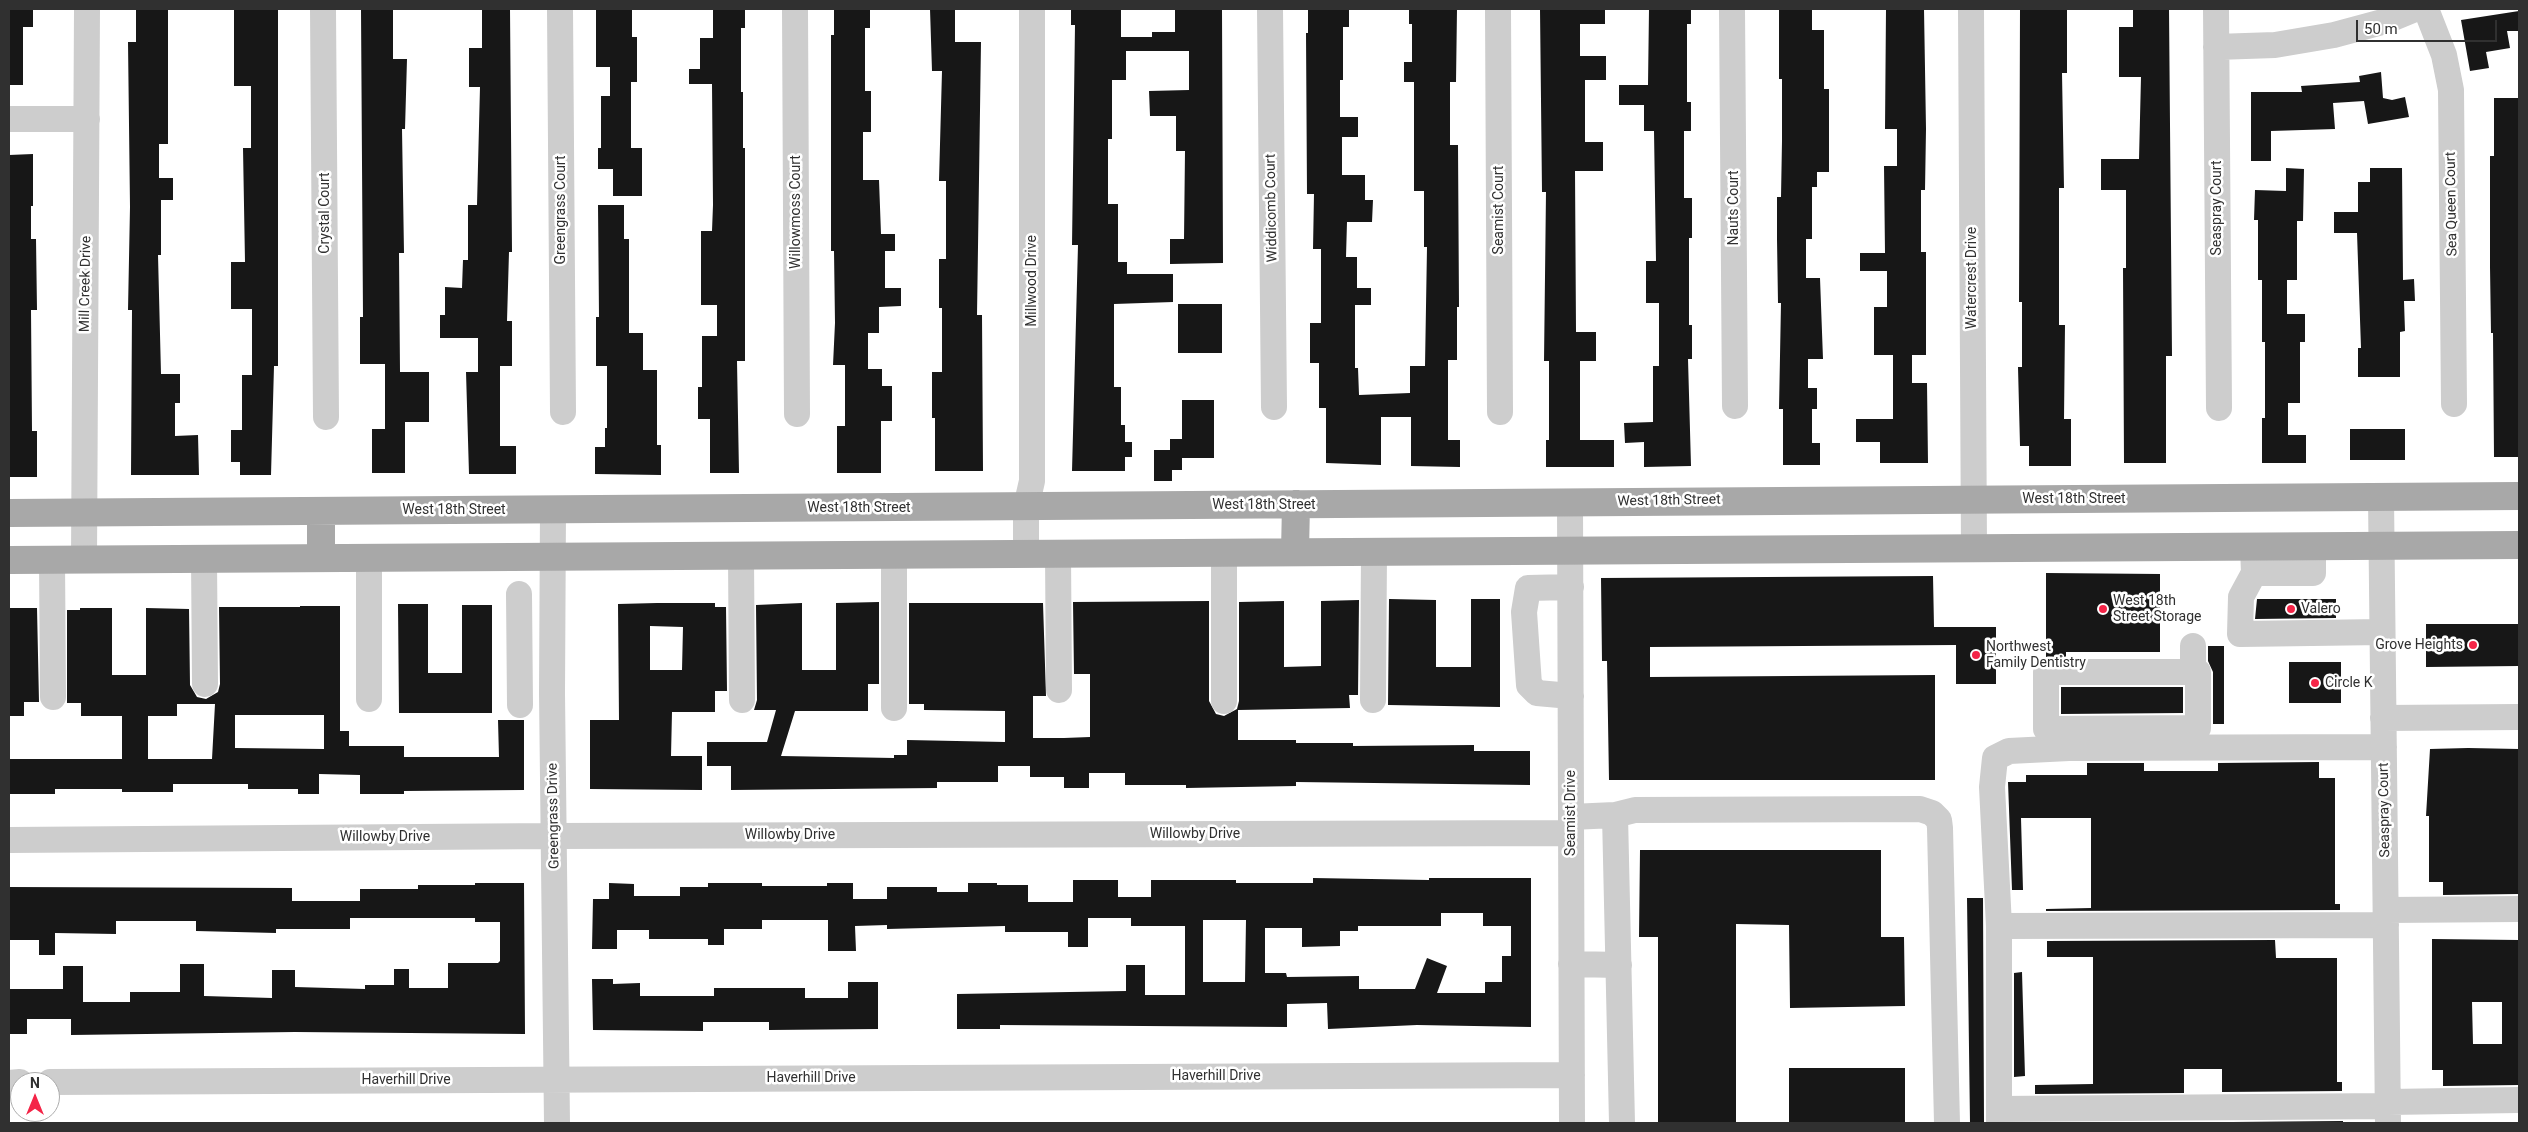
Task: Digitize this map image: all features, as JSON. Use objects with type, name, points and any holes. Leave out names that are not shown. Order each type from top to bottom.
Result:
[{"type":"main road","name":"West 18th Street","points":[[9,514],[2519,496]]},
{"type":"main road","points":[[1296,504],[1296,552]]},
{"type":"main road","points":[[321,511],[321,558]]},
{"type":"main road","points":[[9,560],[553,555],[894,555],[1974,548],[2254,560],[2312,546],[2519,545]]},
{"type":"street","name":"Mill Creek Drive","points":[[84,559],[87,9]]},
{"type":"street","name":"Crystal Court","points":[[323,9],[326,417]]},
{"type":"street","name":"Greengrass Court","points":[[560,9],[563,412]]},
{"type":"street","name":"Willowmoss Court","points":[[795,9],[797,414]]},
{"type":"street","name":"Millwood Drive","points":[[1026,554],[1026,507],[1032,481],[1032,9]]},
{"type":"street","name":"Widdicomb Court","points":[[1270,9],[1274,407]]},
{"type":"street","name":"Seamist Court","points":[[1498,9],[1500,412]]},
{"type":"street","name":"Nauts Court","points":[[1732,9],[1735,406]]},
{"type":"street","name":"Watercrest Drive","points":[[1971,9],[1974,548]]},
{"type":"street","name":"Seaspray Court","points":[[2216,9],[2219,408]]},
{"type":"street","points":[[2216,47],[2275,45],[2334,35],[2386,21],[2415,9]]},
{"type":"street","name":"Sea Queen Court","points":[[2426,9],[2444,55],[2450,90],[2454,404]]},
{"type":"street","points":[[9,119],[87,119]]},
{"type":"street","name":"Seaspray Court","points":[[2380,497],[2388,1110]]},
{"type":"street","name":"Seamist Drive","points":[[1570,503],[1572,1123]]},
{"type":"street","name":"Greengrass Drive","points":[[553,509],[552,693],[557,1123]]},
{"type":"street","points":[[1373,700],[1374,552]]},
{"type":"street","points":[[1058,553],[1059,690]]},
{"type":"street","points":[[1224,553],[1224,701]]},
{"type":"street","points":[[740,555],[742,700]]},
{"type":"street","points":[[894,555],[894,708]]},
{"type":"street","points":[[369,557],[369,699]]},
{"type":"street","points":[[204,558],[206,684]]},
{"type":"street","points":[[52,559],[53,697]]},
{"type":"street","points":[[2254,560],[2241,597],[2240,634],[2382,632]]},
{"type":"street","points":[[1571,587],[1528,588],[1524,612],[1529,686],[1537,693],[1571,696]]},
{"type":"street","points":[[552,693],[520,699],[519,588],[554,594]]},
{"type":"street","points":[[2193,646],[2193,672]]},
{"type":"street","points":[[2046,672],[2193,672],[2198,672],[2198,728],[2046,729],[2046,672]]},
{"type":"street","points":[[2383,718],[2519,718]]},
{"type":"street","points":[[2384,746],[2069,748],[2009,751],[1995,758],[1992,787],[1999,926],[1999,1116],[2388,1110],[2519,1100]]},
{"type":"street","name":"Willowby Drive","points":[[9,840],[1571,825],[1616,816],[1635,810],[1920,809],[1932,813],[1939,820],[1940,828],[1947,1123]]},
{"type":"street","points":[[1616,816],[1622,1123]]},
{"type":"street","points":[[1999,926],[2386,918],[2519,909]]},
{"type":"street","points":[[1572,964],[1619,965]]},
{"type":"street","name":"Haverhill Drive","points":[[60,1082],[1572,1075]]},
{"type":"building","points":[[9,9],[33,9],[33,27],[23,27],[23,85],[9,85]]},
{"type":"building","points":[[136,9],[168,9],[168,144],[159,144],[159,178],[173,178],[173,200],[161,200],[161,255],[158,255],[161,374],[180,374],[180,403],[175,403],[175,436],[198,435],[199,475],[131,475],[132,310],[128,310],[130,207],[128,42],[136,42]]},
{"type":"building","points":[[234,9],[278,9],[278,366],[274,366],[271,475],[240,475],[240,462],[231,462],[231,430],[242,430],[242,375],[252,375],[252,309],[231,309],[231,262],[245,262],[243,148],[251,148],[251,86],[234,86]]},
{"type":"building","points":[[361,9],[393,9],[393,59],[407,59],[405,129],[402,129],[404,253],[399,253],[400,372],[429,372],[429,422],[405,422],[405,473],[372,473],[372,429],[385,429],[385,364],[360,364],[360,317],[363,317]]},
{"type":"building","points":[[482,9],[510,9],[512,252],[509,252],[507,321],[512,321],[512,366],[500,366],[500,446],[516,446],[516,474],[469,474],[466,372],[478,372],[478,338],[440,338],[440,315],[445,315],[445,287],[462,288],[463,260],[468,260],[468,205],[477,205],[480,87],[469,87],[469,48],[482,48]]},
{"type":"building","points":[[596,9],[632,9],[632,37],[637,37],[637,82],[631,82],[631,148],[642,148],[642,196],[613,196],[613,169],[598,169],[598,148],[601,148],[601,96],[610,96],[610,67],[596,67]]},
{"type":"building","points":[[713,9],[745,9],[745,28],[741,28],[741,92],[743,92],[743,148],[745,148],[745,361],[737,361],[739,473],[710,473],[710,419],[698,419],[698,387],[702,387],[702,336],[717,336],[717,305],[701,305],[701,231],[712,231],[712,84],[689,84],[689,69],[700,69],[700,38],[713,38]]},
{"type":"building","points":[[834,9],[870,9],[870,28],[865,28],[865,91],[871,91],[871,132],[863,132],[863,180],[879,180],[881,234],[895,234],[895,251],[885,251],[885,288],[901,288],[901,306],[879,307],[879,333],[868,333],[868,369],[882,369],[882,386],[892,386],[892,421],[881,421],[881,473],[837,473],[837,426],[845,426],[845,365],[833,365],[835,323],[834,251],[831,251],[831,35],[834,35]]},
{"type":"building","points":[[930,9],[955,9],[955,42],[981,42],[977,315],[982,315],[983,471],[935,471],[935,418],[932,418],[932,372],[942,372],[942,308],[939,308],[939,259],[946,259],[946,181],[939,181],[942,71],[932,71]]},
{"type":"building","points":[[1071,9],[1121,9],[1121,37],[1152,37],[1152,32],[1175,32],[1175,9],[1222,9],[1223,263],[1170,264],[1170,239],[1184,239],[1185,151],[1176,151],[1176,116],[1150,116],[1149,91],[1189,90],[1189,51],[1126,51],[1126,80],[1112,80],[1112,139],[1108,139],[1108,204],[1118,204],[1118,262],[1127,262],[1127,274],[1173,274],[1173,302],[1114,304],[1114,387],[1121,387],[1121,425],[1125,425],[1125,442],[1132,442],[1132,457],[1125,457],[1125,471],[1072,471],[1078,245],[1072,245],[1075,25],[1071,25]]},
{"type":"building","points":[[1308,9],[1349,9],[1349,27],[1343,27],[1343,80],[1340,80],[1340,117],[1358,117],[1358,137],[1342,137],[1342,175],[1365,175],[1365,200],[1373,200],[1372,222],[1347,222],[1346,257],[1357,257],[1357,288],[1371,288],[1371,305],[1355,305],[1355,368],[1358,368],[1359,395],[1410,393],[1410,366],[1425,366],[1427,247],[1424,247],[1424,191],[1414,191],[1414,82],[1404,82],[1404,62],[1412,62],[1412,24],[1409,24],[1409,9],[1457,9],[1456,82],[1450,82],[1450,145],[1458,145],[1459,307],[1457,307],[1457,360],[1448,360],[1448,440],[1460,440],[1460,467],[1411,466],[1411,417],[1381,417],[1381,465],[1326,463],[1326,408],[1319,408],[1319,363],[1310,363],[1310,323],[1321,323],[1321,249],[1313,249],[1314,194],[1307,194],[1306,33],[1308,33]]},
{"type":"building","points":[[1540,9],[1605,9],[1605,24],[1580,24],[1580,56],[1606,56],[1606,80],[1585,80],[1585,142],[1603,142],[1603,171],[1575,171],[1576,332],[1596,332],[1596,361],[1580,361],[1580,440],[1614,440],[1614,467],[1546,467],[1546,440],[1549,440],[1549,361],[1544,361],[1546,192],[1542,192]]},
{"type":"building","points":[[1649,9],[1691,9],[1691,24],[1687,24],[1687,102],[1691,102],[1691,131],[1684,131],[1684,198],[1692,198],[1692,238],[1689,238],[1689,325],[1692,325],[1692,359],[1688,359],[1691,466],[1644,467],[1644,442],[1625,443],[1624,423],[1653,422],[1653,366],[1659,366],[1659,303],[1646,303],[1646,261],[1656,261],[1654,131],[1644,131],[1644,105],[1619,105],[1619,85],[1648,85]]},
{"type":"building","points":[[1779,9],[1812,9],[1812,30],[1824,30],[1824,89],[1829,89],[1829,172],[1817,172],[1817,187],[1812,187],[1812,239],[1806,239],[1806,278],[1820,278],[1823,359],[1808,359],[1808,388],[1817,388],[1817,409],[1812,409],[1812,443],[1820,443],[1820,465],[1783,465],[1783,409],[1779,409],[1781,303],[1778,303],[1777,239],[1777,197],[1781,197],[1782,141],[1782,79],[1779,79]]},
{"type":"building","points":[[1886,9],[1924,9],[1926,129],[1925,190],[1921,190],[1921,252],[1926,252],[1926,355],[1912,355],[1912,383],[1927,383],[1928,463],[1880,463],[1880,442],[1856,442],[1856,419],[1893,419],[1893,355],[1874,355],[1874,307],[1887,307],[1887,271],[1860,271],[1860,253],[1885,253],[1884,166],[1897,166],[1897,129],[1885,129]]},
{"type":"building","points":[[2020,9],[2067,9],[2067,73],[2062,73],[2064,188],[2059,188],[2059,325],[2065,325],[2064,419],[2071,419],[2071,466],[2029,466],[2029,446],[2020,446],[2018,367],[2022,367],[2022,302],[2019,302]]},
{"type":"building","points":[[2133,9],[2169,9],[2172,356],[2166,356],[2166,463],[2124,463],[2123,268],[2126,268],[2126,190],[2101,190],[2101,159],[2139,159],[2141,77],[2119,77],[2119,27],[2133,27]]},
{"type":"building","points":[[2519,11],[2519,31],[2507,31],[2510,48],[2486,52],[2489,68],[2470,71],[2461,20]]},
{"type":"building","points":[[2381,72],[2383,98],[2392,100],[2405,97],[2409,117],[2368,124],[2364,101],[2333,103],[2335,129],[2271,131],[2271,161],[2251,161],[2251,92],[2302,92],[2301,86],[2360,82],[2359,76]]},
{"type":"building","points":[[2494,98],[2519,98],[2519,457],[2494,457],[2490,156],[2494,156]]},
{"type":"building","points":[[33,154],[31,239],[36,239],[37,310],[31,310],[32,431],[37,431],[37,477],[9,477],[9,155]]},
{"type":"building","points":[[2286,168],[2304,169],[2303,221],[2297,221],[2297,280],[2287,280],[2287,314],[2305,314],[2305,342],[2300,342],[2300,403],[2288,403],[2288,435],[2306,435],[2306,463],[2262,463],[2262,418],[2265,418],[2265,342],[2262,342],[2262,280],[2258,280],[2258,220],[2254,220],[2255,190],[2286,191]]},
{"type":"building","points":[[2370,168],[2402,168],[2403,280],[2414,279],[2415,301],[2404,301],[2405,331],[2400,332],[2400,377],[2358,377],[2358,348],[2361,348],[2357,233],[2334,233],[2334,212],[2358,212],[2358,182],[2370,182]]},
{"type":"building","points":[[598,205],[624,205],[624,239],[629,239],[629,333],[643,333],[643,370],[657,370],[657,445],[661,445],[661,475],[595,474],[595,447],[605,447],[605,428],[607,428],[607,366],[596,366],[596,317],[599,317]]},
{"type":"building","points":[[1178,304],[1222,304],[1222,353],[1178,353]]},
{"type":"building","points":[[1182,400],[1214,400],[1214,458],[1182,458],[1182,470],[1172,470],[1172,481],[1154,481],[1154,450],[1170,450],[1170,439],[1182,439]]},
{"type":"building","points":[[2350,429],[2405,429],[2405,460],[2350,460]]},
{"type":"building","name":"West 18th Street Storage","points":[[2046,573],[2160,574],[2160,652],[2066,652],[2066,657],[2046,657]]},
{"type":"building","points":[[1933,576],[1934,627],[1996,627],[1996,684],[1956,684],[1956,645],[1650,647],[1650,677],[1935,675],[1935,780],[1609,780],[1607,661],[1602,661],[1601,578]]},
{"type":"building","points":[[1389,599],[1436,600],[1436,667],[1471,667],[1471,599],[1500,599],[1500,707],[1388,705]]},
{"type":"building","name":"Valero","points":[[2257,599],[2336,599],[2336,618],[2255,619]]},
{"type":"building","points":[[1359,600],[1358,695],[1349,695],[1350,708],[1238,710],[1238,740],[1296,740],[1296,743],[1353,743],[1353,746],[1474,745],[1474,751],[1530,751],[1530,785],[1296,782],[1296,786],[1186,788],[1186,785],[1125,785],[1125,773],[1089,773],[1089,788],[1064,788],[1064,777],[1030,777],[1030,766],[998,766],[998,782],[937,782],[937,788],[731,790],[731,766],[707,766],[707,742],[767,742],[776,710],[754,710],[757,700],[756,605],[802,603],[802,670],[836,670],[836,603],[879,602],[879,684],[868,684],[868,711],[795,711],[781,756],[894,758],[894,755],[907,755],[907,740],[1005,742],[1005,711],[924,710],[924,704],[909,704],[909,603],[1043,603],[1046,696],[1033,696],[1033,738],[1064,738],[1090,737],[1090,674],[1074,674],[1073,602],[1209,601],[1209,701],[1216,714],[1224,716],[1237,709],[1239,701],[1239,602],[1284,601],[1284,667],[1321,666],[1321,601]]},
{"type":"building","points":[[715,603],[715,607],[726,607],[727,691],[715,691],[715,712],[672,712],[671,756],[702,756],[702,790],[590,789],[590,720],[619,720],[618,604]],"holes":[[[650,626],[683,627],[682,670],[650,670]]]},
{"type":"building","points":[[398,604],[428,604],[428,673],[462,673],[462,605],[492,605],[492,713],[399,713]]},
{"type":"building","points":[[340,606],[340,731],[349,731],[349,746],[404,746],[404,757],[499,757],[498,720],[524,720],[524,790],[404,791],[404,794],[360,794],[360,775],[319,774],[319,794],[298,794],[298,789],[248,789],[248,784],[173,784],[173,792],[122,792],[122,789],[55,789],[55,794],[9,794],[9,759],[122,759],[122,716],[81,716],[81,703],[67,703],[67,610],[112,608],[112,675],[146,675],[146,608],[189,609],[190,685],[197,697],[206,699],[218,692],[220,684],[219,607]],"holes":[[[177,704],[215,704],[212,759],[148,759],[148,716],[177,716]],[[235,715],[324,715],[324,749],[235,748]]]},
{"type":"building","points":[[9,608],[37,608],[39,702],[24,702],[24,716],[9,716]]},
{"type":"building","name":"Grove Heights","points":[[2426,624],[2519,624],[2519,666],[2426,667]]},
{"type":"building","points":[[2208,646],[2224,646],[2224,724],[2213,724],[2213,672],[2208,661]]},
{"type":"building","name":"Circle K","points":[[2289,662],[2341,662],[2341,703],[2289,703]]},
{"type":"building","points":[[2061,687],[2183,687],[2183,713],[2061,714]]},
{"type":"building","points":[[2430,749],[2519,749],[2519,894],[2443,895],[2443,882],[2429,882],[2429,816],[2426,816]]},
{"type":"building","points":[[2319,762],[2319,778],[2335,778],[2335,904],[2340,904],[2340,910],[2046,911],[2046,909],[2091,908],[2091,818],[2021,818],[2023,890],[2012,890],[2008,782],[2026,782],[2026,775],[2087,775],[2087,763],[2144,763],[2144,771],[2218,771],[2218,763]]},
{"type":"building","points":[[1640,850],[1881,850],[1881,937],[1904,937],[1905,1006],[1790,1008],[1789,925],[1736,924],[1736,1123],[1658,1123],[1658,937],[1639,937]]},
{"type":"building","points":[[1313,878],[1429,880],[1429,878],[1531,878],[1531,1027],[1417,1025],[1328,1029],[1327,1003],[1287,1004],[1287,1027],[1000,1025],[1000,1029],[957,1029],[957,994],[1126,991],[1126,965],[1145,965],[1145,995],[1185,995],[1185,926],[1131,926],[1131,918],[1088,918],[1088,947],[1068,947],[1068,932],[1005,932],[1005,926],[887,929],[887,925],[855,926],[856,951],[828,951],[828,920],[762,920],[762,929],[724,929],[724,945],[708,945],[708,939],[649,939],[649,930],[617,930],[617,949],[592,949],[593,899],[609,899],[609,883],[634,884],[634,896],[680,896],[680,887],[708,887],[708,883],[762,883],[762,886],[827,886],[827,883],[853,883],[853,899],[887,899],[887,887],[937,887],[937,892],[968,892],[968,883],[997,883],[997,885],[1028,885],[1028,902],[1073,902],[1073,880],[1118,880],[1118,897],[1151,897],[1151,880],[1236,880],[1236,883],[1313,883]],"holes":[[[1441,913],[1483,913],[1483,926],[1511,926],[1511,956],[1502,956],[1502,982],[1485,982],[1485,993],[1437,993],[1447,966],[1427,958],[1415,989],[1359,989],[1359,976],[1287,977],[1286,973],[1265,973],[1265,928],[1302,928],[1302,947],[1340,946],[1340,931],[1358,931],[1358,926],[1441,926]],[[1203,920],[1246,920],[1245,982],[1203,982]]]},
{"type":"building","points":[[475,883],[524,883],[525,1034],[295,1032],[71,1035],[71,1019],[27,1019],[27,1034],[9,1034],[9,989],[63,989],[63,966],[83,966],[83,1002],[130,1002],[130,992],[180,992],[180,964],[204,964],[204,996],[272,998],[272,970],[295,970],[295,987],[365,989],[365,985],[394,985],[394,969],[409,969],[409,988],[448,988],[448,963],[498,963],[500,961],[500,922],[475,922],[475,918],[350,918],[350,929],[276,929],[276,933],[196,931],[196,921],[116,921],[116,934],[55,933],[55,955],[39,955],[39,940],[9,940],[9,887],[292,888],[292,901],[360,901],[360,889],[418,889],[418,885],[475,885]]},
{"type":"building","points":[[1967,898],[1983,898],[1984,1123],[1970,1123]]},
{"type":"building","points":[[2432,939],[2519,940],[2519,1085],[2443,1086],[2443,1070],[2432,1070]],"holes":[[[2472,1002],[2502,1002],[2502,1044],[2473,1044]]]},
{"type":"building","points":[[2275,940],[2276,958],[2337,958],[2337,1082],[2342,1082],[2342,1091],[2222,1092],[2222,1069],[2184,1069],[2184,1093],[2035,1094],[2035,1085],[2093,1084],[2093,957],[2047,957],[2047,941]]},
{"type":"building","points":[[2022,972],[2025,1076],[2014,1077],[2014,973]]},
{"type":"building","points":[[592,979],[613,979],[613,984],[640,983],[640,996],[714,996],[714,988],[805,988],[805,998],[848,998],[848,982],[878,982],[878,1029],[769,1030],[769,1022],[703,1022],[703,1031],[593,1030]]},
{"type":"building","points":[[1789,1068],[1905,1068],[1905,1123],[1789,1123]]},
{"type":"building","points":[[2343,1121],[2343,1123],[2233,1123],[2233,1122]]},
{"type":"place","name":"West 18th Street Storage","points":[[2103,609]]},
{"type":"place","name":"Valero","points":[[2291,609]]},
{"type":"place","name":"Grove Heights","points":[[2473,645]]},
{"type":"place","name":"Northwest Family Dentistry","points":[[1976,655]]},
{"type":"place","name":"Circle K","points":[[2315,683]]}]
